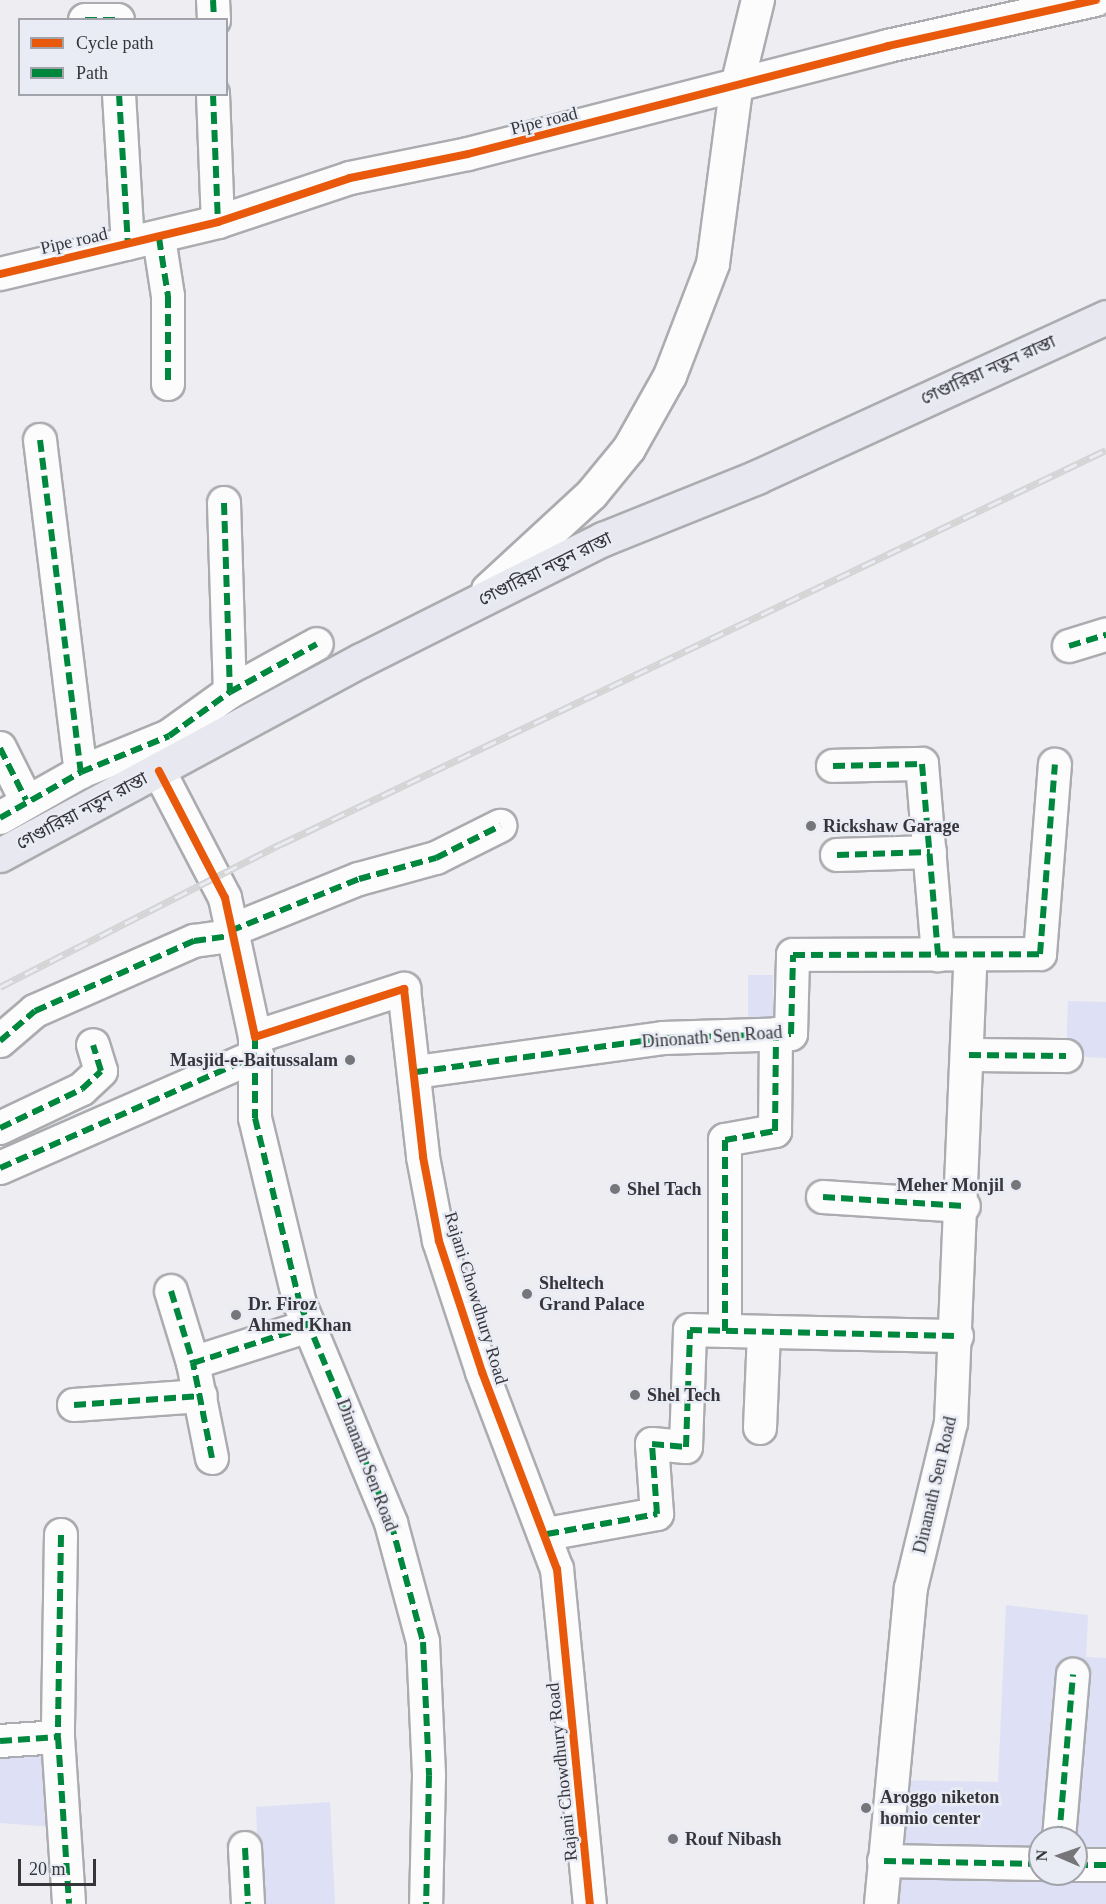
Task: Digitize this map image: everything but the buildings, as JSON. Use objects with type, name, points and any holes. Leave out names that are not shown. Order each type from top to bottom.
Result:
[{"type":"main road","name":"গেণ্ডারিয়া নতুন রাস্তা","points":[[0,855],[469,606],[603,539],[757,477],[1106,317]]},
{"type":"street","points":[[213,0],[214,18]]},
{"type":"street","points":[[469,606],[592,494],[629,448],[670,376],[713,264],[736,90],[758,0]]},
{"type":"street","name":"Pipe road","points":[[0,274],[159,238],[218,222],[350,178],[736,90],[888,46],[1096,0]]},
{"type":"street","points":[[119,96],[128,244]]},
{"type":"street","points":[[213,96],[218,222]]},
{"type":"street","points":[[159,238],[168,296],[168,384]]},
{"type":"street","points":[[40,440],[81,772]]},
{"type":"street","points":[[224,503],[230,692]]},
{"type":"street","points":[[1069,646],[1106,635]]},
{"type":"street","points":[[0,818],[26,800],[81,772],[169,736],[230,692],[317,644]]},
{"type":"street","points":[[0,748],[26,800]]},
{"type":"street","points":[[833,766],[922,764],[938,955]]},
{"type":"street","name":"Dinonath Sen Road","points":[[416,1072],[663,1038],[790,1034],[793,955],[1040,954],[1055,765]]},
{"type":"street","points":[[0,1168],[256,1046],[230,933],[225,898],[159,771]]},
{"type":"street","points":[[0,1041],[35,1011],[194,941],[230,933],[359,879],[436,858],[500,826]]},
{"type":"street","points":[[837,855],[930,852]]},
{"type":"street","name":"Dinanath Sen Road","points":[[881,1904],[905,1632],[951,1423],[964,1206],[971,956]]},
{"type":"street","name":"Rajani Chowdhury Road","points":[[256,1046],[404,989],[416,1072],[423,1157],[439,1241],[482,1372],[547,1534],[557,1569],[590,1904]]},
{"type":"street","points":[[725,1332],[725,1140],[775,1131],[776,1034]]},
{"type":"street","points":[[0,1128],[82,1089],[101,1071],[93,1045]]},
{"type":"street","name":"Dinanath Sen Road","points":[[256,1046],[255,1118],[309,1326],[391,1523],[423,1642],[429,1776],[426,1904]]},
{"type":"street","points":[[969,1055],[1065,1056]]},
{"type":"street","points":[[823,1197],[964,1206]]},
{"type":"street","points":[[171,1291],[193,1363],[212,1458]]},
{"type":"street","points":[[193,1363],[309,1326]]},
{"type":"street","points":[[547,1534],[657,1514],[652,1444],[686,1447],[690,1330],[957,1336]]},
{"type":"street","points":[[760,1428],[764,1333]]},
{"type":"street","points":[[74,1405],[201,1396]]},
{"type":"street","points":[[61,1535],[58,1737],[69,1904]]},
{"type":"street","points":[[1060,1826],[1073,1675]]},
{"type":"street","points":[[0,1741],[58,1737]]},
{"type":"street","points":[[245,1848],[248,1904]]},
{"type":"street","points":[[884,1860],[1028,1864]]},
{"type":"street","points":[[1088,1864],[1106,1865]]},
{"type":"shaded area","points":[[748,975],[773,975],[773,1032],[748,1032]]},
{"type":"shaded area","points":[[1068,1001],[1106,1002],[1106,1058],[1066,1056]]},
{"type":"shaded area","points":[[1006,1605],[1088,1615],[1086,1657],[1106,1658],[1106,1904],[890,1904],[896,1780],[998,1782]]},
{"type":"shaded area","points":[[0,1751],[51,1755],[52,1827],[0,1823]]},
{"type":"shaded area","points":[[330,1802],[335,1904],[260,1904],[256,1807]]},
{"type":"railway","points":[[0,987],[281,844],[1106,450]]},
{"type":"marked path","points":[[213,0],[214,18]]},
{"type":"marked path","points":[[119,96],[128,244]]},
{"type":"marked path","points":[[213,96],[218,222]]},
{"type":"marked path","points":[[159,238],[168,296],[168,384]]},
{"type":"marked path","points":[[40,440],[81,772]]},
{"type":"marked path","points":[[224,503],[230,692]]},
{"type":"marked path","points":[[1069,646],[1106,635]]},
{"type":"marked path","points":[[0,818],[81,772],[169,736],[230,692],[317,644]]},
{"type":"marked path","points":[[0,748],[26,800]]},
{"type":"marked path","points":[[833,766],[922,764],[938,955]]},
{"type":"marked path","points":[[416,1072],[663,1038],[791,1034],[793,955],[1040,954],[1055,765]]},
{"type":"marked path","points":[[230,931],[359,879],[436,858],[500,826]]},
{"type":"marked path","points":[[837,855],[930,852]]},
{"type":"marked path","points":[[0,1041],[35,1011],[194,941],[229,936]]},
{"type":"marked path","points":[[725,1331],[725,1140],[775,1131],[776,1034]]},
{"type":"marked path","points":[[255,1037],[255,1118],[300,1304],[391,1523],[423,1642],[429,1776],[426,1904]]},
{"type":"marked path","points":[[0,1128],[82,1089],[101,1071],[93,1045]]},
{"type":"marked path","points":[[0,1168],[257,1055]]},
{"type":"marked path","points":[[969,1055],[1066,1056]]},
{"type":"marked path","points":[[823,1197],[964,1206]]},
{"type":"marked path","points":[[171,1291],[193,1363]]},
{"type":"marked path","points":[[212,1458],[193,1363],[309,1326]]},
{"type":"marked path","points":[[547,1534],[657,1514],[652,1444],[686,1447],[690,1330],[957,1336]]},
{"type":"marked path","points":[[74,1405],[201,1396]]},
{"type":"marked path","points":[[61,1535],[58,1737],[69,1904]]},
{"type":"marked path","points":[[1060,1826],[1073,1675]]},
{"type":"marked path","points":[[0,1741],[58,1737]]},
{"type":"marked path","points":[[245,1848],[248,1904]]},
{"type":"marked path","points":[[884,1861],[1028,1864]]},
{"type":"marked path","points":[[1088,1865],[1106,1865]]},
{"type":"cycle path","points":[[0,274],[218,222],[350,178],[468,154],[888,46],[1096,0]]},
{"type":"cycle path","points":[[159,771],[225,898],[255,1037],[404,989],[423,1157],[439,1241],[482,1372],[557,1569],[590,1904]]},
{"type":"place","name":"Rickshaw Garage","points":[[811,826]]},
{"type":"place","name":"Masjid-e-Baitussalam","points":[[350,1060]]},
{"type":"place","name":"Meher Monjil","points":[[1016,1185]]},
{"type":"place","name":"Shel Tach","points":[[615,1189]]},
{"type":"place","name":"Sheltech Grand Palace","points":[[527,1294]]},
{"type":"place","name":"Dr. Firoz Ahmed Khan","points":[[236,1315]]},
{"type":"place","name":"Shel Tech","points":[[635,1395]]},
{"type":"place","name":"Aroggo niketon homio center","points":[[866,1808]]},
{"type":"place","name":"Rouf Nibash","points":[[673,1839]]}]
